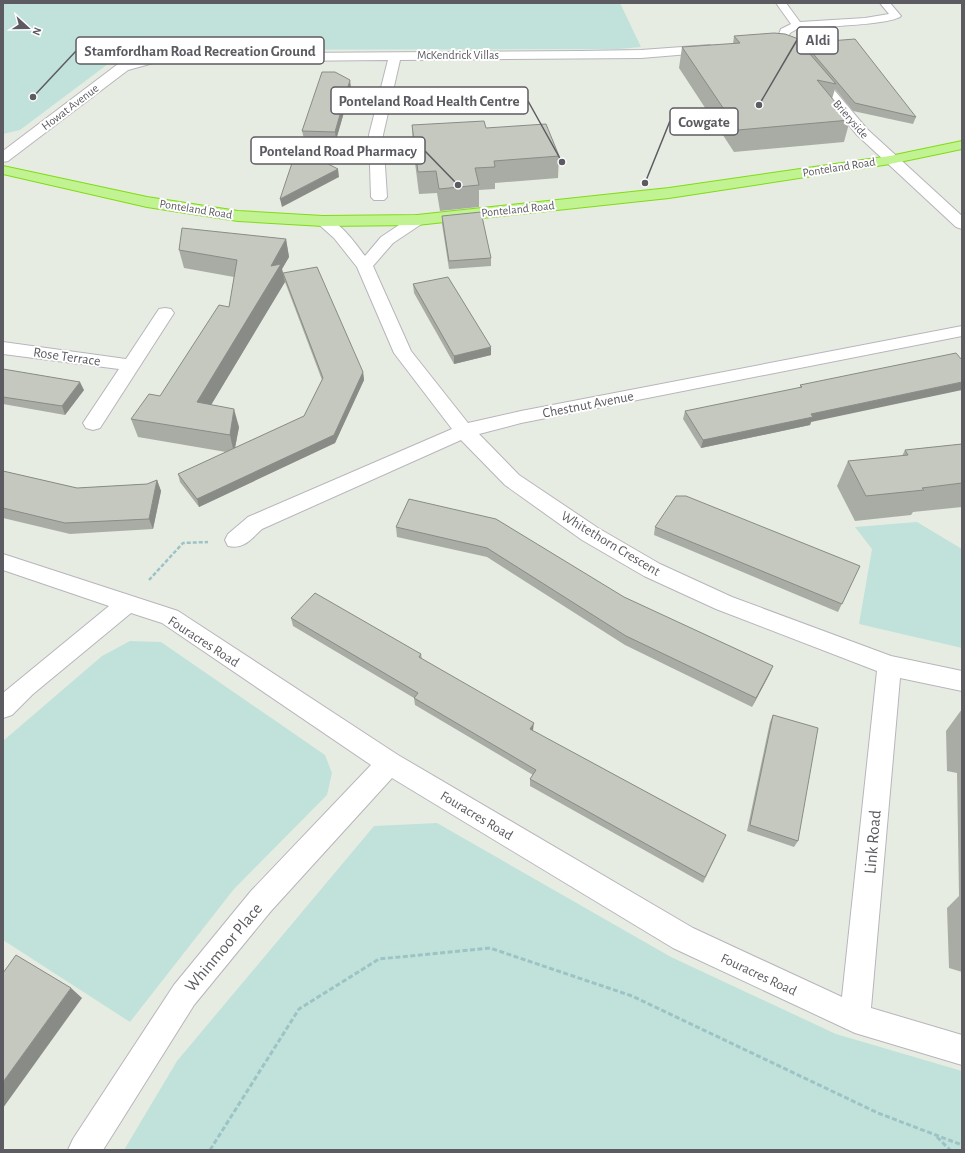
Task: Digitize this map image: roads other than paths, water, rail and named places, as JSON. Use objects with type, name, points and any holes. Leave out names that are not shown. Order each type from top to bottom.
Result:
[{"type":"highway","name":"Ponteland Road","points":[[3,170],[148,202],[238,216],[323,222],[417,220],[669,193],[890,160],[962,145]]},
{"type":"street","name":"McKendrick Villas","points":[[139,63],[157,58],[641,54],[724,48]]},
{"type":"street","points":[[379,196],[376,135],[395,56]]},
{"type":"street","name":"Howat Avenue","points":[[3,158],[123,67],[139,63]]},
{"type":"street","name":"Brieryside","points":[[805,64],[862,132],[890,160],[962,224]]},
{"type":"street","points":[[366,266],[387,240],[417,220]]},
{"type":"street","name":"Whitethorn Crescent","points":[[323,222],[340,236],[366,266],[403,353],[464,431],[512,480],[590,534],[652,570],[724,603],[888,666],[962,681]]},
{"type":"street","points":[[93,423],[166,313]]},
{"type":"street","name":"Chestnut Avenue","points":[[236,540],[255,523],[464,431],[521,417],[962,331]]},
{"type":"street","name":"Rose Terrace","points":[[3,348],[131,365]]},
{"type":"street","name":"Fouracres Road","points":[[3,562],[170,617],[389,763],[683,938],[855,1018],[962,1050]]},
{"type":"street","points":[[3,708],[25,687],[128,603]]},
{"type":"street","name":"Link Road","points":[[855,1018],[888,666]]},
{"type":"street","name":"Whinmoor Place","points":[[84,1150],[184,994],[261,901],[389,763]]},
{"type":"lane","points":[[781,3],[797,25]]},
{"type":"lane","points":[[778,48],[785,31],[797,25],[865,21],[896,16],[885,3]]},
{"type":"place","name":"Stamfordham Road Recreation Ground","points":[[33,97]]},
{"type":"place","name":"Aldi","points":[[759,105]]},
{"type":"place","name":"Ponteland Road Health Centre","points":[[562,162]]},
{"type":"place","name":"Cowgate","points":[[645,183]]},
{"type":"place","name":"Ponteland Road Pharmacy","points":[[458,185]]}]
